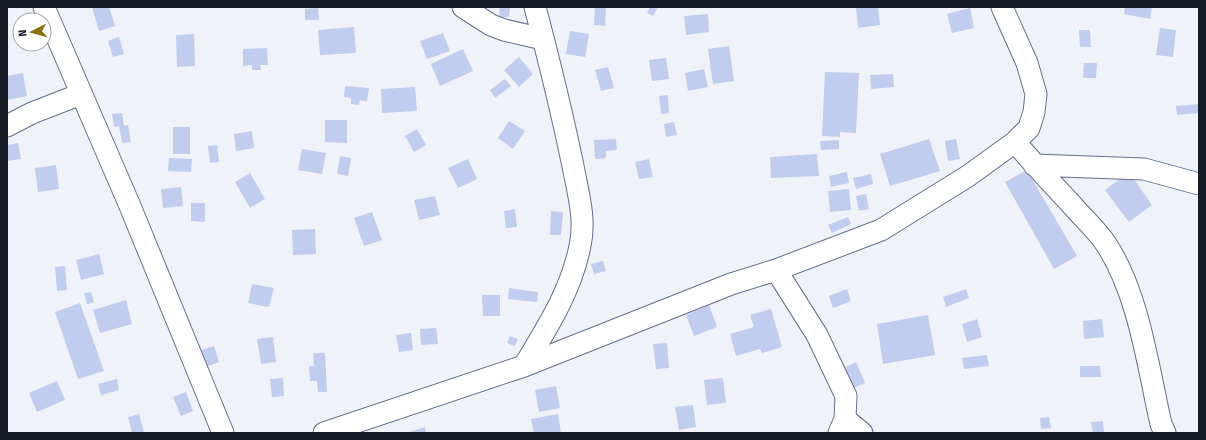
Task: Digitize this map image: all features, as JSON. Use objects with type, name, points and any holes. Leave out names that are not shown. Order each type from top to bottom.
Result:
[{"type":"street","points":[[44,7],[130,206],[223,433]]},
{"type":"street","points":[[463,7],[492,25],[504,30],[543,39]]},
{"type":"street","points":[[524,366],[560,307],[575,269],[581,245],[583,215],[565,126],[535,7]]},
{"type":"street","points":[[324,433],[524,366],[731,284],[776,270],[881,230],[968,176],[1015,142],[1029,128],[1034,112],[1036,94],[1026,63],[1002,7]]},
{"type":"street","points":[[7,126],[32,113],[81,94]]},
{"type":"street","points":[[1015,142],[1034,165],[1106,243],[1118,266],[1132,304],[1148,365],[1160,424],[1165,433]]},
{"type":"street","points":[[1034,165],[1144,170],[1199,184]]},
{"type":"street","points":[[776,270],[817,336],[846,396],[842,426],[862,433]]},
{"type":"building","points":[[92,7],[109,7],[115,26],[99,31]]},
{"type":"building","points":[[500,7],[510,7],[509,17],[499,17]]},
{"type":"building","points":[[595,7],[606,7],[605,26],[594,25]]},
{"type":"building","points":[[650,7],[658,7],[653,16],[647,13]]},
{"type":"building","points":[[856,7],[878,7],[880,25],[858,28]]},
{"type":"building","points":[[1125,7],[1152,7],[1150,19],[1124,14]]},
{"type":"building","points":[[318,8],[319,20],[305,20],[305,9]]},
{"type":"building","points":[[970,8],[974,28],[952,33],[947,14]]},
{"type":"building","points":[[708,14],[709,32],[686,35],[684,16]]},
{"type":"building","points":[[354,27],[356,53],[320,55],[318,30]]},
{"type":"building","points":[[1160,28],[1176,30],[1173,57],[1156,55]]},
{"type":"building","points":[[1079,30],[1090,30],[1091,47],[1080,47]]},
{"type":"building","points":[[570,31],[589,34],[585,57],[566,54]]},
{"type":"building","points":[[443,33],[450,51],[427,59],[420,41]]},
{"type":"building","points":[[194,34],[195,66],[177,67],[176,35]]},
{"type":"building","points":[[119,37],[124,54],[113,57],[108,41]]},
{"type":"building","points":[[729,46],[734,81],[713,84],[708,49]]},
{"type":"building","points":[[267,48],[268,65],[260,65],[261,70],[252,70],[252,65],[243,66],[243,49]]},
{"type":"building","points":[[463,49],[473,71],[440,86],[431,64]]},
{"type":"building","points":[[519,57],[533,74],[519,87],[504,70]]},
{"type":"building","points":[[666,58],[669,79],[652,81],[649,60]]},
{"type":"building","points":[[1084,63],[1097,63],[1096,78],[1083,78]]},
{"type":"building","points":[[608,67],[614,88],[601,91],[595,70]]},
{"type":"building","points":[[704,69],[708,87],[688,91],[685,73]]},
{"type":"building","points":[[825,72],[859,73],[856,133],[840,132],[840,137],[822,136]]},
{"type":"building","points":[[23,73],[27,96],[7,100],[7,76]]},
{"type":"building","points":[[893,74],[894,87],[871,89],[870,75]]},
{"type":"building","points":[[505,79],[511,86],[495,98],[490,90]]},
{"type":"building","points":[[345,86],[369,88],[367,101],[360,100],[359,105],[351,104],[351,98],[344,97]]},
{"type":"building","points":[[415,87],[417,111],[382,113],[381,89]]},
{"type":"building","points":[[668,95],[669,113],[661,114],[659,96]]},
{"type":"building","points":[[1199,104],[1199,113],[1177,115],[1176,106]]},
{"type":"building","points":[[122,113],[124,126],[128,125],[131,142],[122,143],[119,126],[114,127],[112,114]]},
{"type":"building","points":[[325,120],[347,120],[347,143],[325,142]]},
{"type":"building","points":[[509,121],[525,131],[513,149],[498,138]]},
{"type":"building","points":[[674,122],[677,135],[666,137],[664,124]]},
{"type":"building","points":[[173,127],[190,127],[190,154],[173,154]]},
{"type":"building","points":[[417,129],[426,145],[414,152],[405,136]]},
{"type":"building","points":[[252,131],[254,148],[236,151],[234,134]]},
{"type":"building","points":[[616,139],[617,150],[606,151],[606,158],[595,159],[594,140]]},
{"type":"building","points":[[929,139],[940,171],[890,186],[880,154]]},
{"type":"building","points":[[956,139],[960,159],[948,161],[945,141]]},
{"type":"building","points":[[839,140],[839,149],[821,150],[820,141]]},
{"type":"building","points":[[18,143],[21,159],[7,161],[7,145]]},
{"type":"building","points":[[217,145],[219,162],[210,163],[208,146]]},
{"type":"building","points":[[302,149],[326,153],[322,174],[298,170]]},
{"type":"building","points":[[817,154],[819,176],[771,178],[770,157]]},
{"type":"building","points":[[340,156],[351,158],[348,176],[337,174]]},
{"type":"building","points":[[169,158],[192,159],[191,172],[168,171]]},
{"type":"building","points":[[468,159],[477,179],[458,188],[448,168]]},
{"type":"building","points":[[649,159],[653,177],[639,179],[635,162]]},
{"type":"building","points":[[56,165],[59,189],[38,192],[35,168]]},
{"type":"building","points":[[1027,170],[1077,256],[1054,269],[1005,182]]},
{"type":"building","points":[[847,172],[849,183],[831,187],[829,176]]},
{"type":"building","points":[[1129,172],[1152,205],[1129,222],[1105,190]]},
{"type":"building","points":[[250,173],[265,199],[250,208],[235,182]]},
{"type":"building","points":[[871,174],[873,184],[856,189],[853,178]]},
{"type":"building","points":[[181,187],[183,206],[163,208],[161,189]]},
{"type":"building","points":[[849,189],[851,210],[830,212],[828,191]]},
{"type":"building","points":[[866,194],[869,209],[859,211],[856,196]]},
{"type":"building","points":[[435,196],[440,215],[419,220],[414,200]]},
{"type":"building","points":[[191,203],[205,203],[205,222],[191,221]]},
{"type":"building","points":[[515,209],[517,227],[506,228],[504,211]]},
{"type":"building","points":[[551,211],[563,212],[561,235],[550,235]]},
{"type":"building","points":[[372,212],[382,240],[364,246],[354,218]]},
{"type":"building","points":[[848,217],[851,224],[832,233],[828,225]]},
{"type":"building","points":[[315,229],[316,254],[293,255],[292,230]]},
{"type":"building","points":[[99,254],[104,274],[81,280],[76,260]]},
{"type":"building","points":[[603,261],[606,271],[594,274],[591,264]]},
{"type":"building","points":[[65,266],[67,290],[57,291],[55,267]]},
{"type":"building","points":[[252,284],[274,288],[269,307],[248,303]]},
{"type":"building","points":[[509,288],[538,292],[537,302],[508,299]]},
{"type":"building","points":[[847,289],[851,301],[833,308],[829,296]]},
{"type":"building","points":[[966,289],[969,298],[946,307],[943,297]]},
{"type":"building","points":[[91,292],[94,302],[87,304],[84,293]]},
{"type":"building","points":[[482,295],[500,295],[500,316],[483,316]]},
{"type":"building","points":[[126,300],[132,324],[100,333],[93,310]]},
{"type":"building","points":[[80,303],[104,371],[78,379],[55,312]]},
{"type":"building","points":[[709,305],[717,327],[694,336],[686,315]]},
{"type":"building","points":[[771,309],[782,347],[762,353],[760,349],[736,356],[730,334],[754,327],[750,315]]},
{"type":"building","points":[[928,315],[935,355],[883,364],[877,324]]},
{"type":"building","points":[[977,319],[982,337],[967,342],[962,324]]},
{"type":"building","points":[[1102,319],[1104,337],[1084,339],[1083,321]]},
{"type":"building","points":[[436,328],[438,344],[421,345],[420,329]]},
{"type":"building","points":[[411,333],[413,350],[399,352],[396,335]]},
{"type":"building","points":[[510,336],[518,339],[515,346],[507,343]]},
{"type":"building","points":[[273,337],[276,362],[261,364],[257,339]]},
{"type":"building","points":[[667,343],[669,368],[656,369],[653,344]]},
{"type":"building","points":[[214,346],[219,362],[205,367],[199,351]]},
{"type":"building","points":[[313,353],[325,353],[327,392],[318,392],[317,381],[310,381],[309,366],[314,366]]},
{"type":"building","points":[[987,355],[989,366],[964,369],[962,358]]},
{"type":"building","points":[[856,362],[865,383],[853,388],[844,368]]},
{"type":"building","points":[[1080,366],[1100,366],[1101,377],[1080,377]]},
{"type":"building","points":[[283,378],[284,396],[272,397],[270,379]]},
{"type":"building","points":[[723,378],[726,403],[707,405],[704,380]]},
{"type":"building","points":[[117,379],[119,390],[101,395],[98,384]]},
{"type":"building","points":[[57,381],[65,400],[37,412],[29,393]]},
{"type":"building","points":[[556,386],[560,408],[539,412],[535,390]]},
{"type":"building","points":[[186,392],[193,411],[181,416],[173,397]]},
{"type":"building","points":[[693,405],[696,427],[679,430],[675,407]]},
{"type":"building","points":[[139,414],[144,432],[132,433],[128,417]]},
{"type":"building","points":[[558,414],[561,433],[534,433],[531,419]]},
{"type":"building","points":[[1049,417],[1051,428],[1041,429],[1040,418]]},
{"type":"building","points":[[1103,421],[1104,433],[1093,433],[1091,422]]},
{"type":"building","points":[[425,427],[426,433],[407,433]]}]
